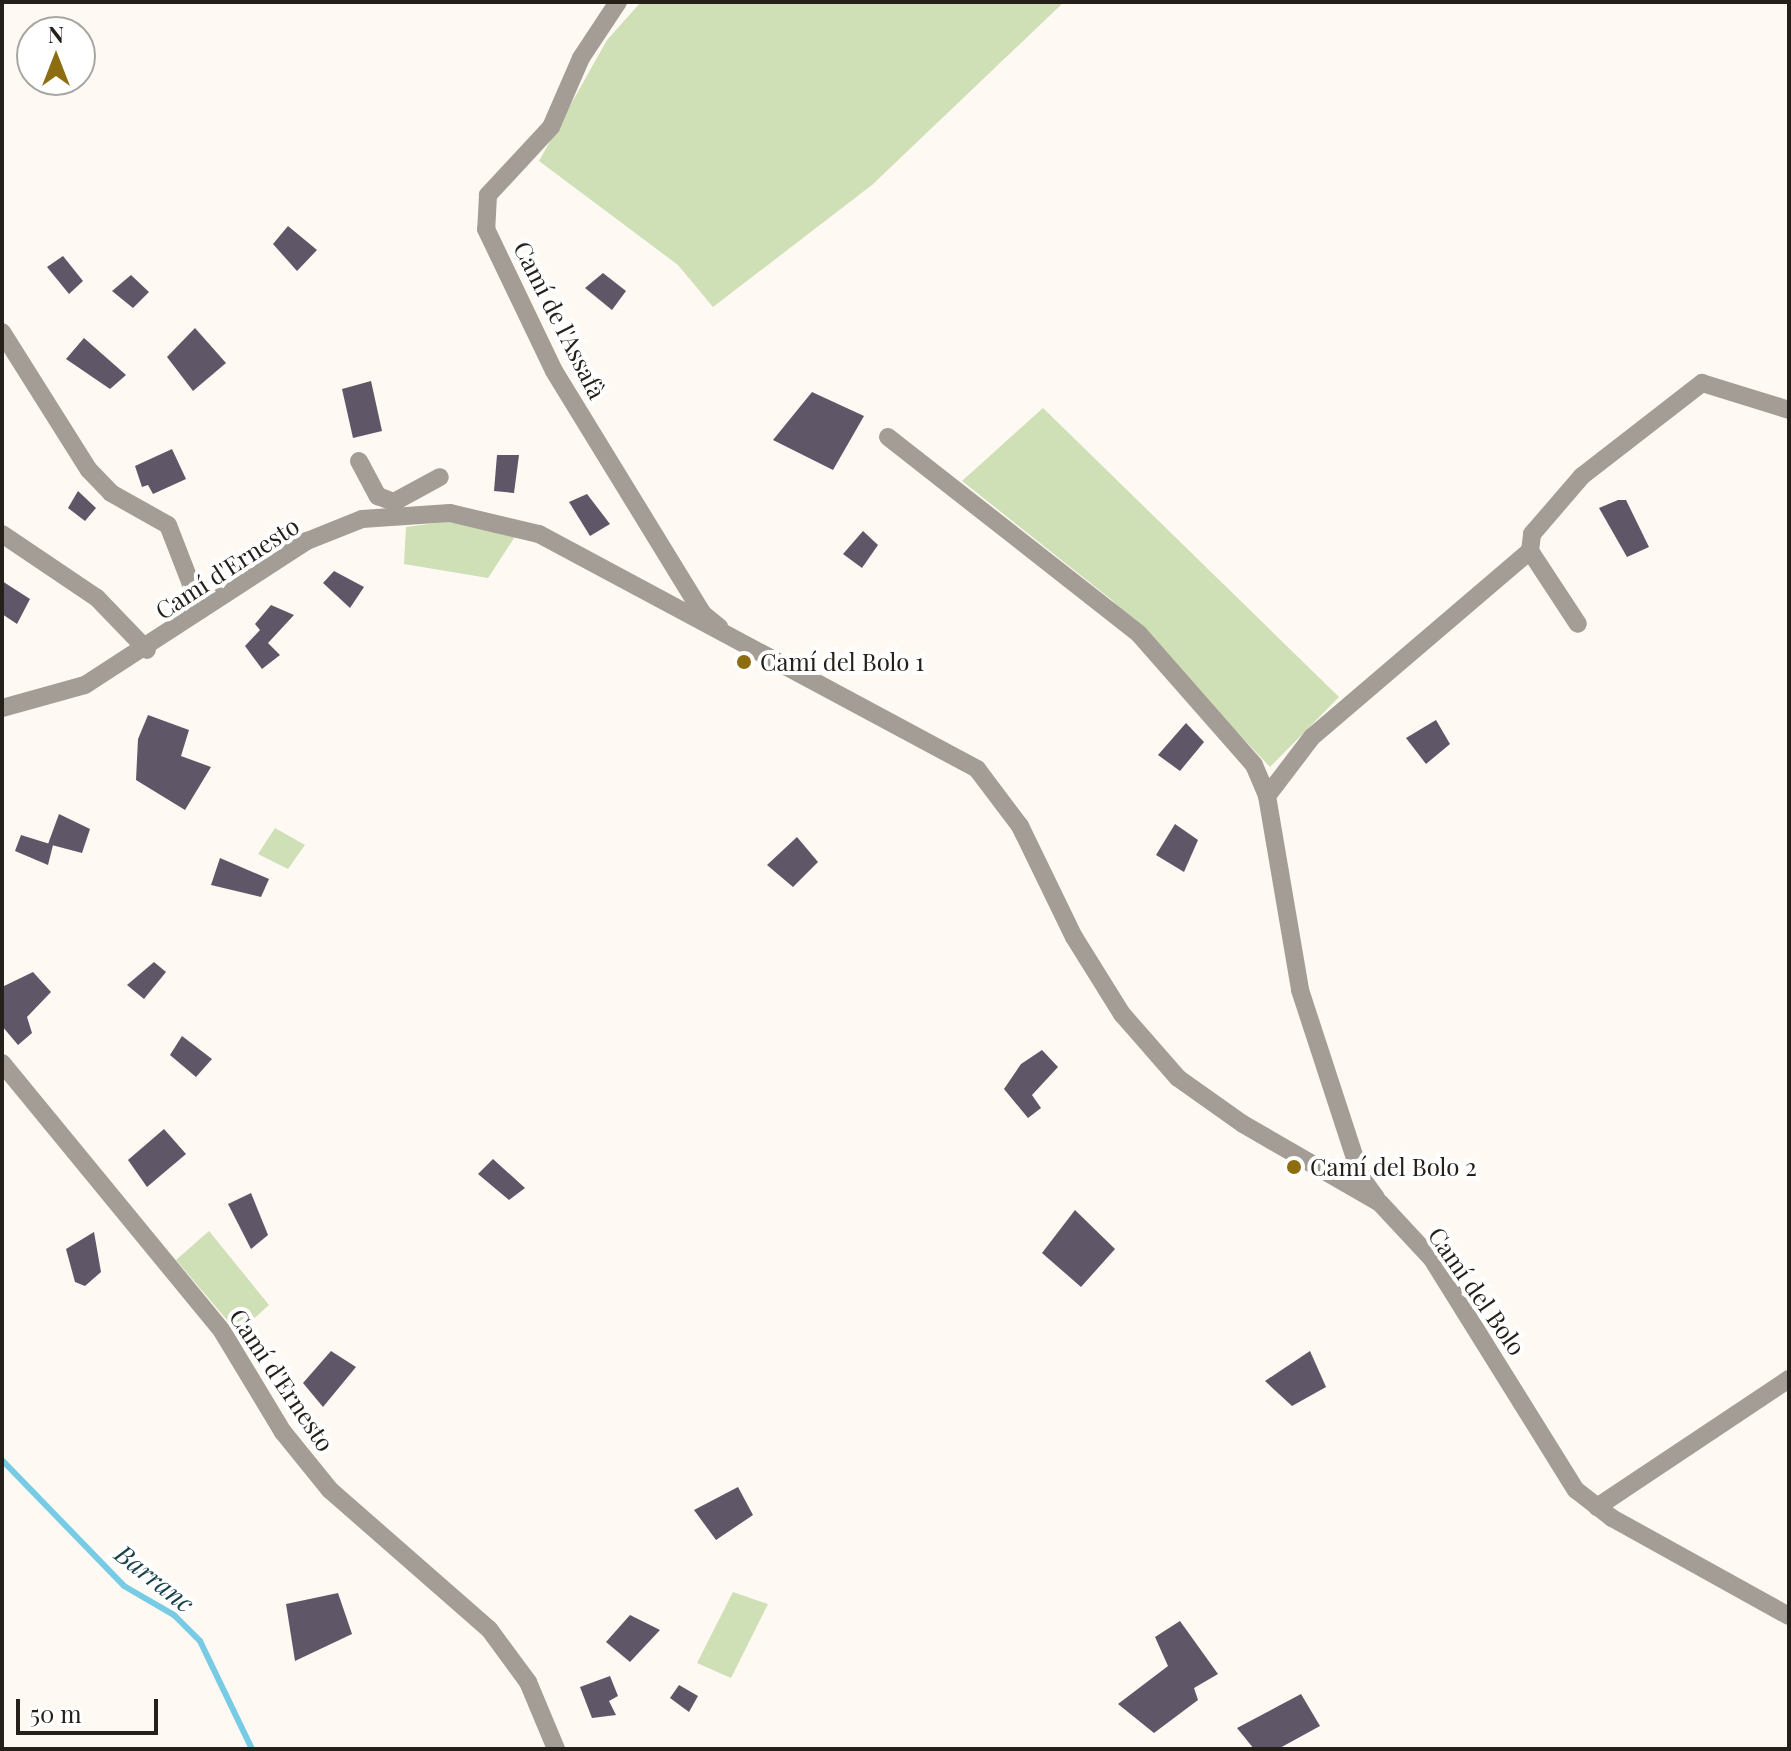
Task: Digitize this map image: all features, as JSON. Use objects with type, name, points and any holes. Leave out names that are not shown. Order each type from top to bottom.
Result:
[{"type":"street","name":"Camí de l'Assafà","points":[[618,2],[581,58],[551,127],[488,195],[486,229],[554,371],[703,614],[745,650]]},
{"type":"street","points":[[2,332],[89,470],[111,493],[168,525],[201,610]]},
{"type":"street","points":[[1578,624],[1530,551],[1532,534],[1582,476],[1702,383],[1789,410]]},
{"type":"street","points":[[888,437],[1139,634],[1230,735],[1267,796],[1300,990],[1361,1177],[1380,1203]]},
{"type":"street","points":[[359,461],[378,496],[394,502]]},
{"type":"street","points":[[369,517],[440,477]]},
{"type":"street","name":"Camí d'Ernesto","points":[[2,708],[85,685],[147,650],[201,610],[307,541],[369,517],[450,513],[539,534],[745,650]]},
{"type":"street","points":[[2,534],[97,598],[147,650]]},
{"type":"street","points":[[1267,796],[1312,737],[1530,551]]},
{"type":"street","name":"Camí del Bolo","points":[[745,650],[934,741],[977,769],[1020,826],[1074,937],[1122,1014],[1178,1078],[1243,1124],[1380,1203],[1432,1259],[1576,1490],[1597,1507],[1789,1616]]},
{"type":"street","name":"Camí d'Ernesto","points":[[2,1063],[222,1331],[283,1432],[330,1490],[489,1629],[528,1682],[556,1749]]},
{"type":"street","points":[[1597,1507],[1789,1379]]},
{"type":"green space","points":[[641,2],[1064,2],[872,185],[713,307],[678,265],[539,161],[607,40]]},
{"type":"green space","points":[[1043,408],[1339,697],[1270,767],[1113,601],[962,481]]},
{"type":"green space","points":[[444,522],[478,523],[518,532],[488,578],[404,564],[406,527]]},
{"type":"green space","points":[[275,828],[305,845],[288,869],[258,854]]},
{"type":"green space","points":[[209,1231],[269,1305],[238,1333],[176,1260]]},
{"type":"green space","points":[[733,1592],[768,1604],[731,1678],[697,1663]]},
{"type":"building","points":[[288,226],[317,250],[297,271],[273,244]]},
{"type":"building","points":[[63,256],[83,281],[69,294],[47,267]]},
{"type":"building","points":[[603,273],[626,291],[612,310],[585,288]]},
{"type":"building","points":[[131,275],[149,292],[133,308],[112,291]]},
{"type":"building","points":[[195,328],[226,363],[193,391],[167,357]]},
{"type":"building","points":[[84,338],[126,375],[110,389],[66,359]]},
{"type":"building","points":[[371,381],[382,431],[353,438],[342,389]]},
{"type":"building","points":[[812,392],[864,416],[833,470],[773,440]]},
{"type":"building","points":[[172,449],[186,479],[153,494],[148,485],[142,487],[135,466]]},
{"type":"building","points":[[497,455],[519,455],[514,493],[494,491]]},
{"type":"building","points":[[78,491],[96,508],[85,521],[68,508]]},
{"type":"building","points":[[587,494],[610,524],[590,536],[569,502]]},
{"type":"building","points":[[1626,500],[1649,547],[1627,557],[1599,508]]},
{"type":"building","points":[[863,531],[878,545],[862,568],[843,554]]},
{"type":"building","points":[[334,571],[364,587],[350,608],[323,583]]},
{"type":"building","points":[[2,581],[30,599],[17,624],[2,614]]},
{"type":"building","points":[[271,605],[294,615],[268,643],[280,655],[262,669],[245,646],[260,630],[255,624]]},
{"type":"building","points":[[148,715],[189,730],[181,756],[211,767],[185,810],[136,780],[138,739]]},
{"type":"building","points":[[1436,720],[1450,744],[1426,764],[1406,738]]},
{"type":"building","points":[[1186,723],[1204,742],[1180,771],[1158,755]]},
{"type":"building","points":[[59,814],[90,829],[82,853],[48,844]]},
{"type":"building","points":[[1175,824],[1198,840],[1184,872],[1156,855]]},
{"type":"building","points":[[21,835],[53,845],[48,865],[15,851]]},
{"type":"building","points":[[797,837],[818,862],[793,887],[767,865]]},
{"type":"building","points":[[220,858],[269,879],[261,897],[211,885]]},
{"type":"building","points":[[154,962],[166,972],[144,999],[127,985]]},
{"type":"building","points":[[33,972],[51,992],[27,1017],[32,1033],[18,1045],[2,1026],[2,987]]},
{"type":"building","points":[[182,1036],[212,1059],[196,1077],[170,1055]]},
{"type":"building","points":[[1042,1050],[1058,1067],[1032,1095],[1041,1108],[1028,1118],[1004,1089],[1021,1064]]},
{"type":"building","points":[[164,1129],[186,1154],[147,1187],[128,1160]]},
{"type":"building","points":[[493,1159],[525,1188],[509,1200],[478,1174]]},
{"type":"building","points":[[251,1193],[268,1235],[251,1249],[228,1204]]},
{"type":"building","points":[[1075,1210],[1115,1249],[1081,1287],[1042,1253]]},
{"type":"building","points":[[94,1232],[101,1272],[85,1286],[75,1282],[66,1249]]},
{"type":"building","points":[[331,1351],[356,1367],[323,1407],[303,1383]]},
{"type":"building","points":[[1310,1351],[1326,1387],[1292,1406],[1265,1381]]},
{"type":"building","points":[[738,1487],[753,1515],[716,1540],[694,1510]]},
{"type":"building","points":[[338,1593],[352,1634],[295,1661],[286,1604]]},
{"type":"building","points":[[630,1615],[660,1630],[630,1662],[606,1642]]},
{"type":"building","points":[[1180,1621],[1218,1674],[1194,1688],[1198,1700],[1154,1733],[1118,1704],[1168,1666],[1155,1637]]},
{"type":"building","points":[[610,1676],[618,1696],[609,1701],[616,1715],[592,1718],[580,1687]]},
{"type":"building","points":[[679,1685],[698,1696],[689,1712],[670,1698]]},
{"type":"building","points":[[1301,1694],[1320,1726],[1278,1749],[1254,1749],[1237,1728]]},
{"type":"waterway","name":"Barranc","points":[[2,1460],[124,1586],[174,1615],[200,1641],[252,1749]]},
{"type":"place","name":"Camí del Bolo 1","points":[[744,662]]},
{"type":"place","name":"Camí del Bolo 2","points":[[1294,1167]]}]
